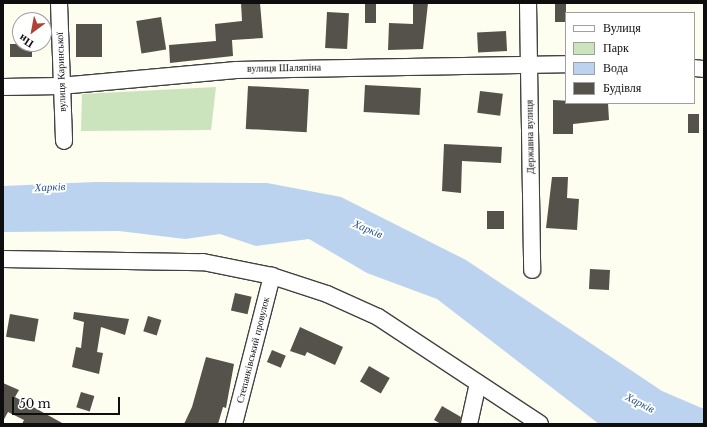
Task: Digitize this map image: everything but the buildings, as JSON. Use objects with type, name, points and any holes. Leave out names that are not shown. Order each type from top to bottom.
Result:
[{"type":"street","name":"вулиця Каринської","points":[[59,3],[60,86],[64,141]]},
{"type":"street","name":"Державна вулиця","points":[[528,3],[532,270]]},
{"type":"street","name":"вулиця Шаляпіна","points":[[3,87],[60,86],[236,70],[529,62],[565,64]]},
{"type":"street","points":[[3,259],[203,262],[272,276],[327,294],[378,317],[540,424]]},
{"type":"street","name":"Степанківський провулок","points":[[234,424],[272,276]]},
{"type":"street","points":[[469,424],[478,383]]},
{"type":"green space","points":[[216,87],[211,130],[81,131],[82,94]]},
{"type":"water","name":"Харків","points":[[95,182],[267,183],[341,197],[466,260],[662,391],[704,409],[704,424],[599,424],[437,299],[367,273],[309,239],[256,246],[220,234],[185,239],[119,231],[3,232],[3,186]]}]
